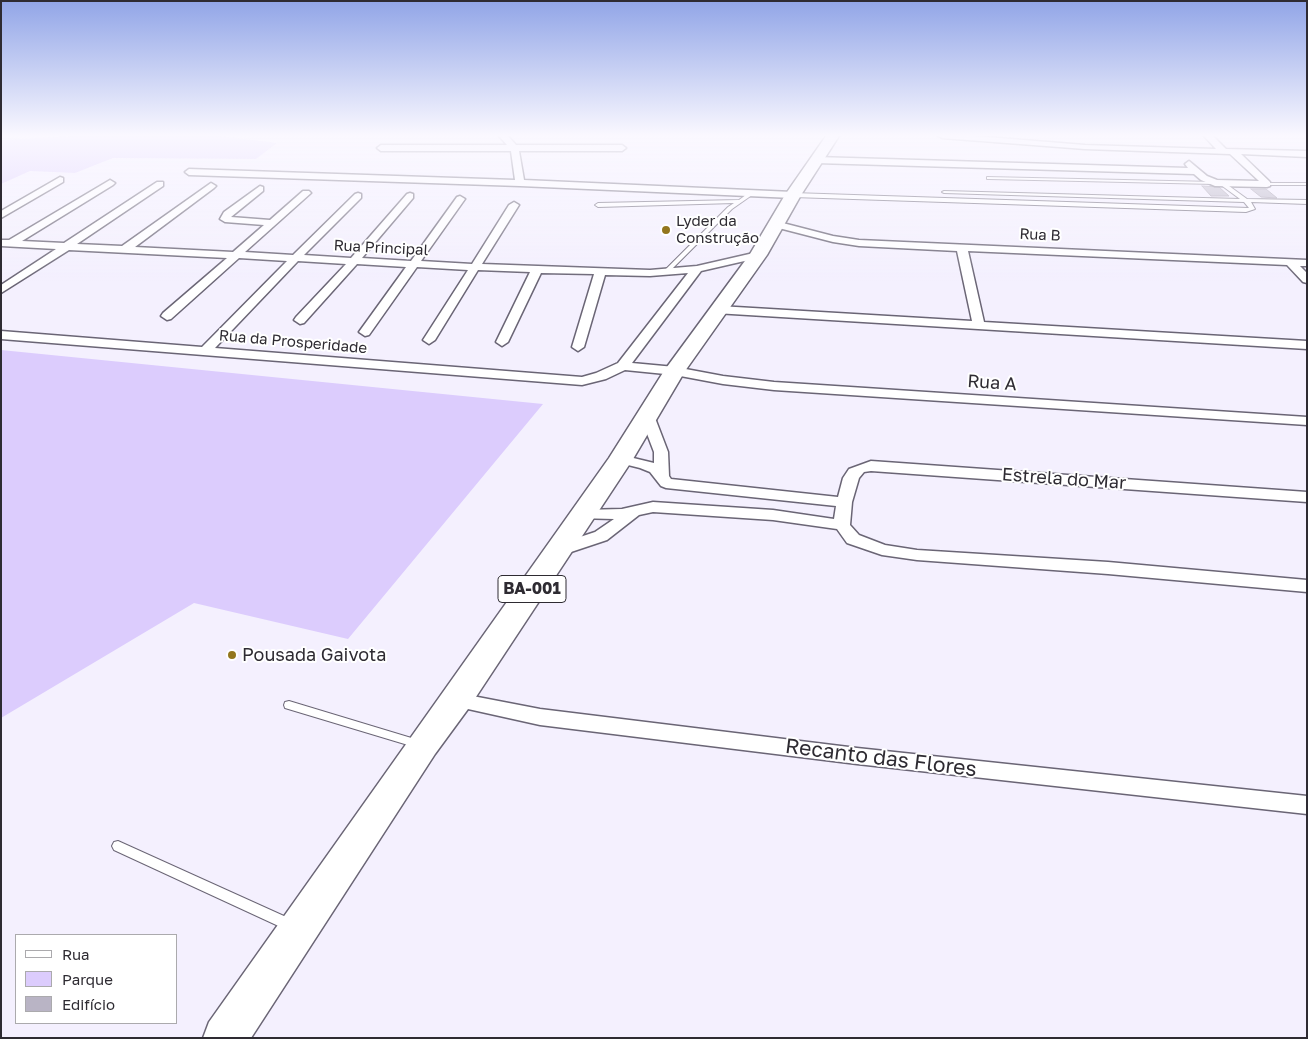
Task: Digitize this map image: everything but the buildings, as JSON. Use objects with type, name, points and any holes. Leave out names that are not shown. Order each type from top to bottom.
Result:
[{"type":"main road","name":"BA-001","points":[[225,1038],[423,745],[457,700],[621,459],[648,418],[675,371],[758,255],[800,184]]},
{"type":"street","points":[[1,215],[52,184]]},
{"type":"street","points":[[4,245],[107,184]]},
{"type":"street","points":[[1,290],[159,184]]},
{"type":"street","points":[[593,184],[793,195]]},
{"type":"street","points":[[125,248],[211,186]]},
{"type":"street","points":[[260,189],[228,214],[225,219],[272,223]]},
{"type":"street","points":[[167,316],[306,193]]},
{"type":"street","points":[[205,351],[238,315],[358,196]]},
{"type":"street","points":[[300,320],[354,262],[410,196]]},
{"type":"street","points":[[365,332],[460,200]]},
{"type":"street","points":[[428,340],[514,205]]},
{"type":"street","name":"Rua B","points":[[775,224],[833,239],[859,242],[1307,263]]},
{"type":"street","name":"Rua Principal","points":[[4,245],[125,248],[354,262],[600,272],[666,272],[697,269],[758,255]]},
{"type":"street","points":[[962,248],[979,326]]},
{"type":"street","points":[[1290,262],[1307,280]]},
{"type":"street","points":[[623,366],[697,269]]},
{"type":"street","points":[[502,342],[537,270]]},
{"type":"street","points":[[578,347],[600,272]]},
{"type":"street","points":[[719,310],[1307,345]]},
{"type":"street","name":"Rua da Prosperidade","points":[[1,335],[582,381],[601,376],[623,366]]},
{"type":"street","name":"Rua A","points":[[623,366],[675,371],[723,380],[774,386],[1307,421]]},
{"type":"street","points":[[648,418],[661,452],[664,479],[653,507]]},
{"type":"street","points":[[621,459],[645,464],[655,469],[664,479],[844,502]]},
{"type":"street","name":"Estrela do Mar","points":[[842,524],[844,502],[854,472],[871,466],[1307,497]]},
{"type":"street","points":[[582,515],[622,514],[653,507],[773,515],[842,524],[853,539],[882,550],[1307,586]]},
{"type":"street","points":[[559,550],[601,536],[636,511]]},
{"type":"street","name":"Recanto das Flores","points":[[457,700],[497,710],[560,719],[847,755],[1307,805]]},
{"type":"lane","points":[[793,195],[1246,210],[1253,208],[1221,184]]},
{"type":"lane","points":[[944,192],[1307,202]]},
{"type":"lane","points":[[666,272],[738,200],[750,194]]},
{"type":"lane","points":[[598,205],[738,200]]},
{"type":"lane","points":[[289,705],[423,745]]},
{"type":"lane","points":[[118,846],[299,929]]},
{"type":"green space","points":[[1,350],[543,404],[348,639],[194,603],[1,718]]},
{"type":"place","name":"Lyder da Construção","points":[[666,230]]},
{"type":"place","name":"Pousada Gaivota","points":[[232,655]]}]
